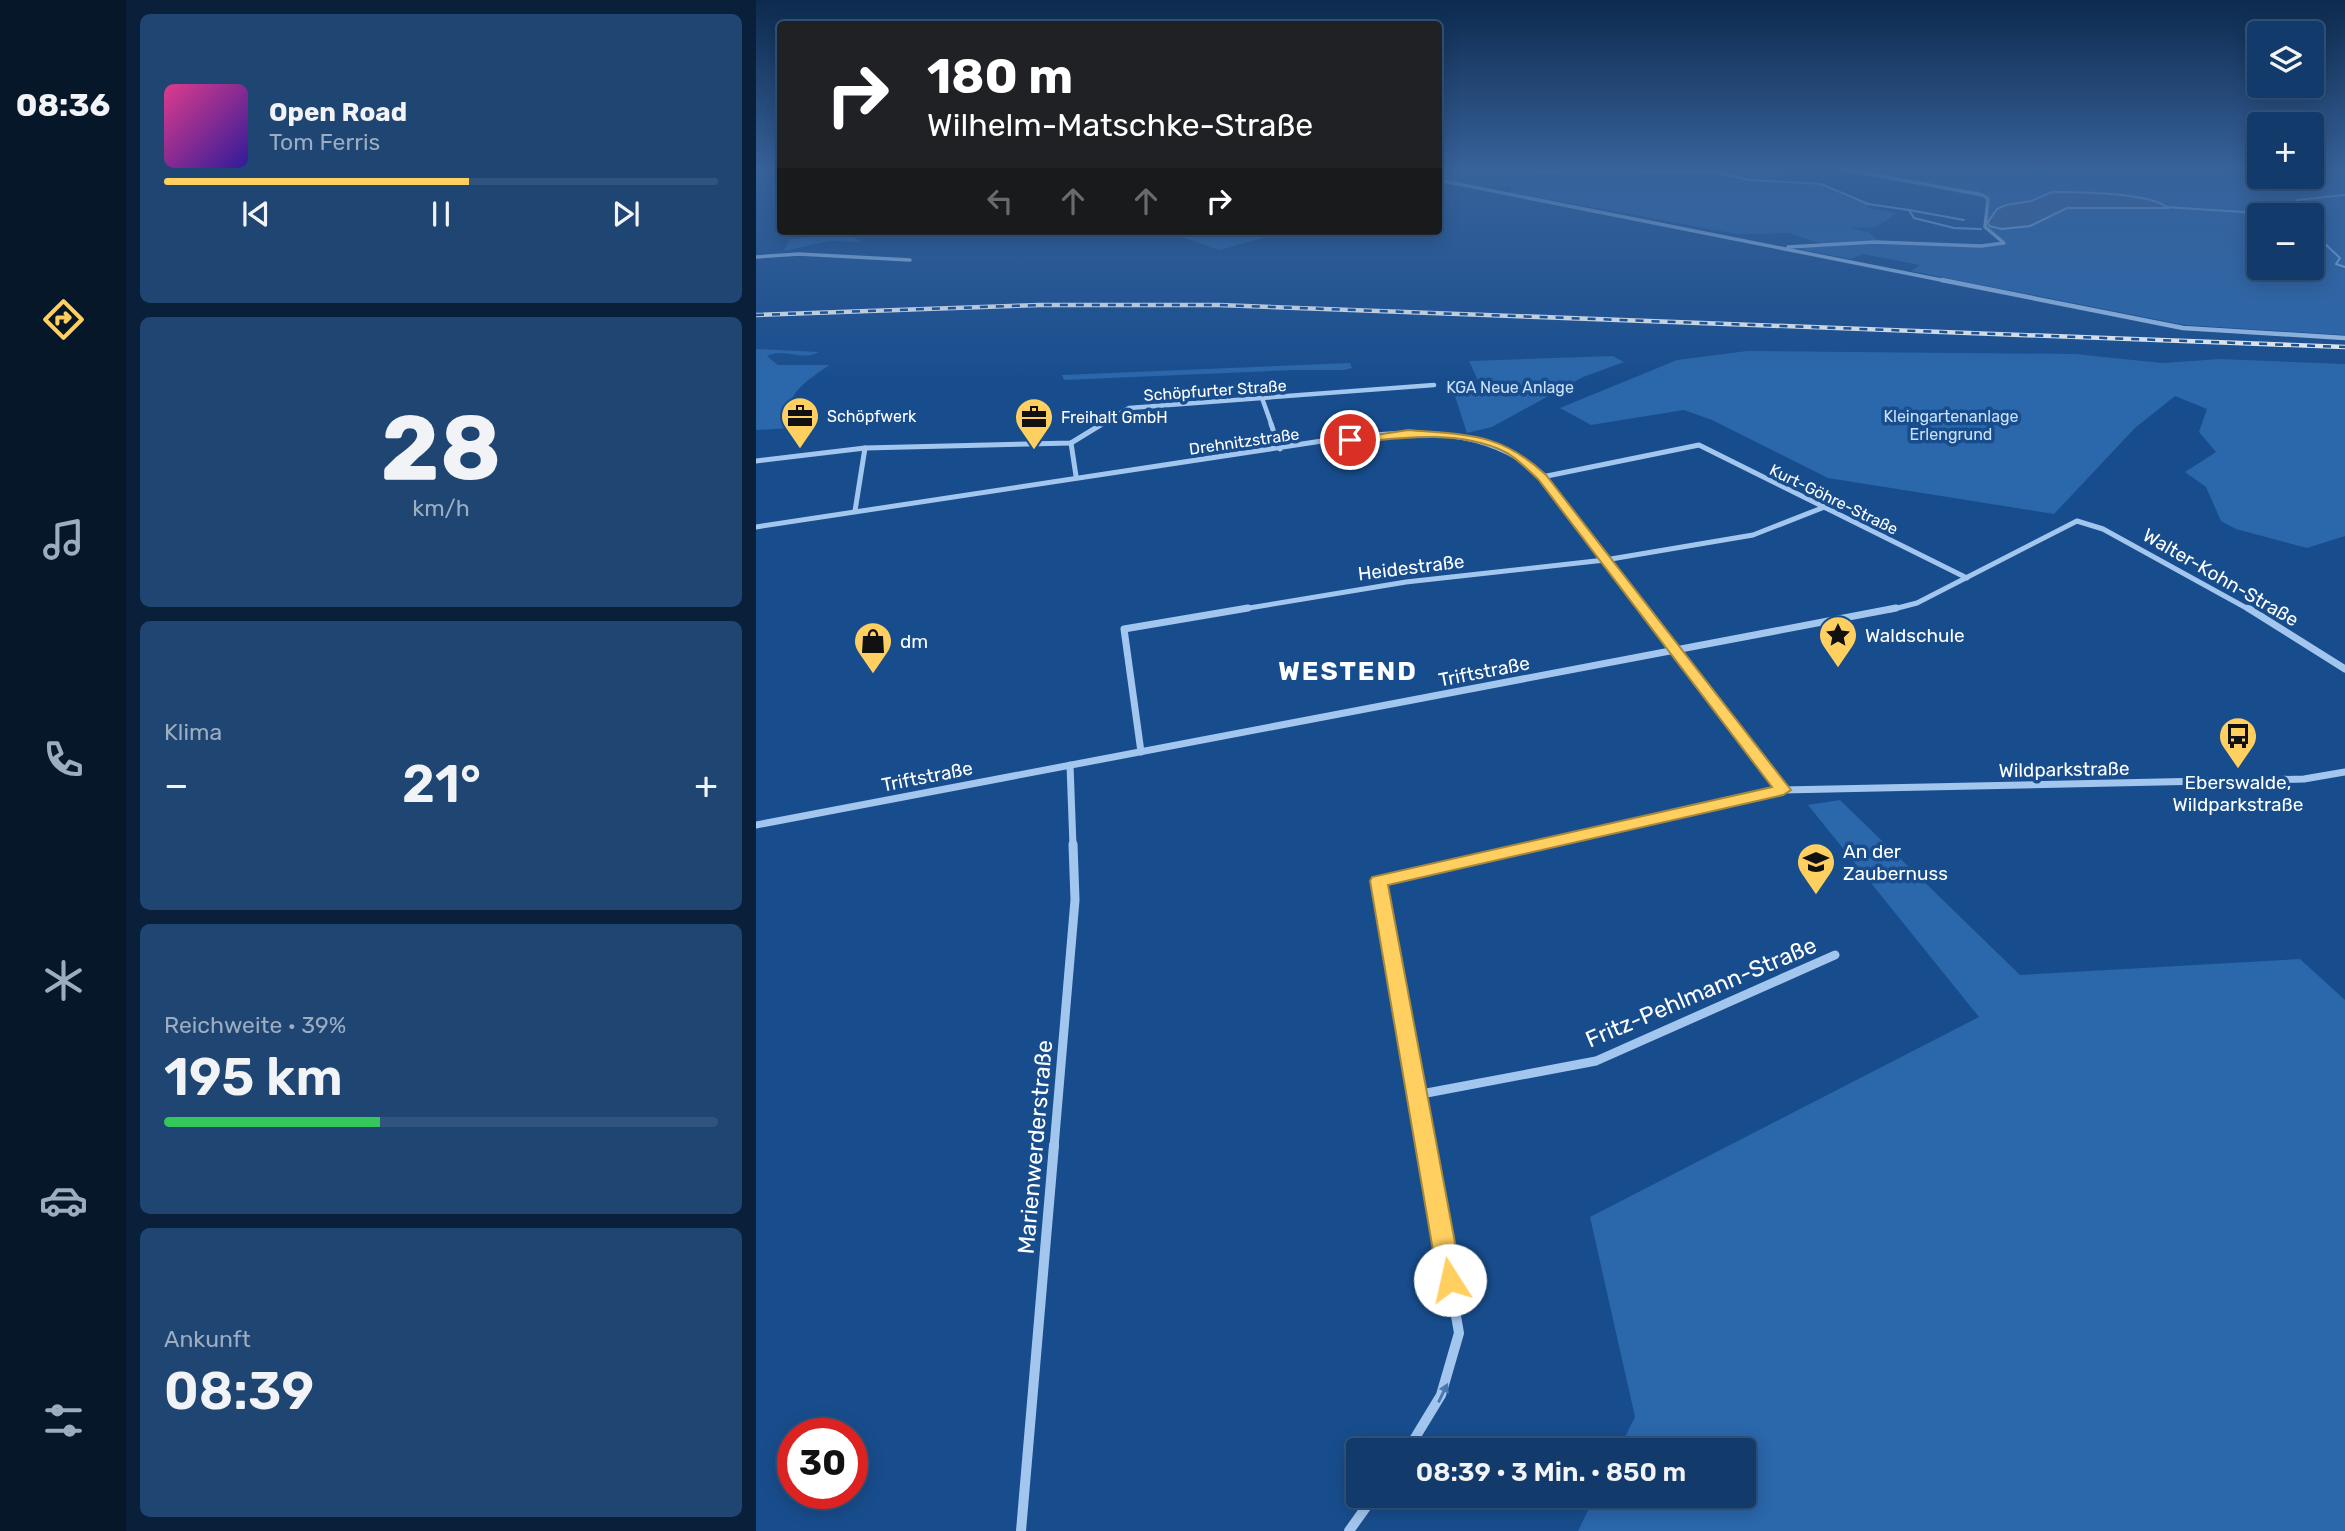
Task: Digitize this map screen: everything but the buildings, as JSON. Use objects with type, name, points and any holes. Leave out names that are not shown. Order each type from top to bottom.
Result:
[{"type":"street","points":[[1737,239],[2183,328],[2345,338]]},
{"type":"street","points":[[1780,248],[1875,242],[2002,245],[2004,243],[2000,239]]},
{"type":"street","points":[[756,257],[799,254],[910,260]]},
{"type":"street","name":"Schöpfurter Straße","points":[[1072,443],[1129,408],[1434,385]]},
{"type":"street","points":[[1262,398],[1280,449]]},
{"type":"street","name":"Drehnitzstraße","points":[[756,527],[1076,476],[1408,433],[1449,435],[1491,443],[1508,449],[1542,477],[1673,651],[1783,790]]},
{"type":"street","points":[[756,461],[865,448],[1072,443],[1076,476]]},
{"type":"street","name":"Kurt-Göhre-Straße","points":[[1542,477],[1699,445],[1967,578]]},
{"type":"street","points":[[855,510],[865,448]]},
{"type":"street","name":"Heidestraße","points":[[1141,752],[1124,629],[1406,582],[1605,560],[1753,535],[1822,508]]},
{"type":"street","name":"Triftstraße","points":[[756,825],[1871,615],[1917,603],[2077,522]]},
{"type":"street","name":"Walter-Kohn-Straße","points":[[2077,522],[2103,528],[2218,590],[2345,669]]},
{"type":"street","name":"Marienwerderstraße","points":[[1021,1531],[1075,900],[1070,765]]},
{"type":"street","name":"Wildparkstraße","points":[[1416,1095],[1379,881],[1783,790],[2304,779],[2345,772]]},
{"type":"street","name":"Fritz-Pehlmann-Straße","points":[[1416,1095],[1596,1061],[1835,955]]},
{"type":"street","points":[[1416,1095],[1459,1333],[1453,1374],[1431,1417],[1416,1438]]},
{"type":"street","points":[[1349,1531],[1365,1508]]},
{"type":"green space","points":[[790,239],[857,239],[862,242],[829,241],[784,251]]},
{"type":"green space","points":[[1189,239],[1257,239],[1219,250]]},
{"type":"green space","points":[[1808,239],[1876,239],[1996,246],[2006,243],[2002,239],[2247,239],[2247,280],[2324,280],[2324,239],[2345,239],[2345,335],[2185,325],[1911,271],[1920,265],[1862,254],[1851,259],[1798,249],[1822,244]]},
{"type":"green space","points":[[756,349],[819,352],[806,356],[780,353],[767,356],[778,365],[829,365],[802,385],[792,401],[796,418],[807,427],[756,430]]},
{"type":"green space","name":"Kleingartenanlage Erlengrund","points":[[1747,351],[2075,354],[2162,363],[2220,359],[2345,364],[2345,536],[2307,548],[2236,529],[2221,521],[2206,487],[2185,472],[2216,452],[2199,432],[2207,409],[2175,396],[2135,428],[2054,514],[1828,478],[1712,420],[1684,410],[1591,425],[1560,408],[1677,360]]},
{"type":"green space","name":"KGA Neue Anlage","points":[[1613,356],[1624,362],[1583,377],[1492,427],[1467,433],[1454,393],[1483,391],[1469,361]]},
{"type":"green space","points":[[1350,363],[1352,368],[1344,370],[1064,380],[1062,375]]},
{"type":"green space","points":[[1840,800],[2020,975],[2300,959],[2345,1000],[2345,1531],[1578,1531],[1589,1508],[1756,1508],[1756,1438],[1624,1438],[1635,1417],[1590,1217],[1979,1017],[1808,805]]},
{"type":"waterway","points":[[2324,243],[2340,258],[2336,264],[2345,267]]},
{"type":"railway","points":[[756,315],[1040,305],[1219,305],[2345,347]]},
{"type":"place","name":"Schöpfwerk","points":[[800,450]]},
{"type":"place","name":"Freihalt GmbH","points":[[1034,451]]},
{"type":"place","name":"Waldschule","points":[[1838,669]]},
{"type":"place","name":"dm","points":[[873,675]]},
{"type":"place","name":"Eberswalde, Wildparkstraße","points":[[2238,770]]},
{"type":"place","name":"An der Zaubernuss","points":[[1816,896]]},
{"type":"district","name":"WESTEND","points":[[1348,671]]},
{"type":"route","points":[[1350,440],[1408,433],[1469,438],[1508,449],[1527,463],[1542,477],[1673,651],[1783,790],[1379,881],[1450,1280]]}]
